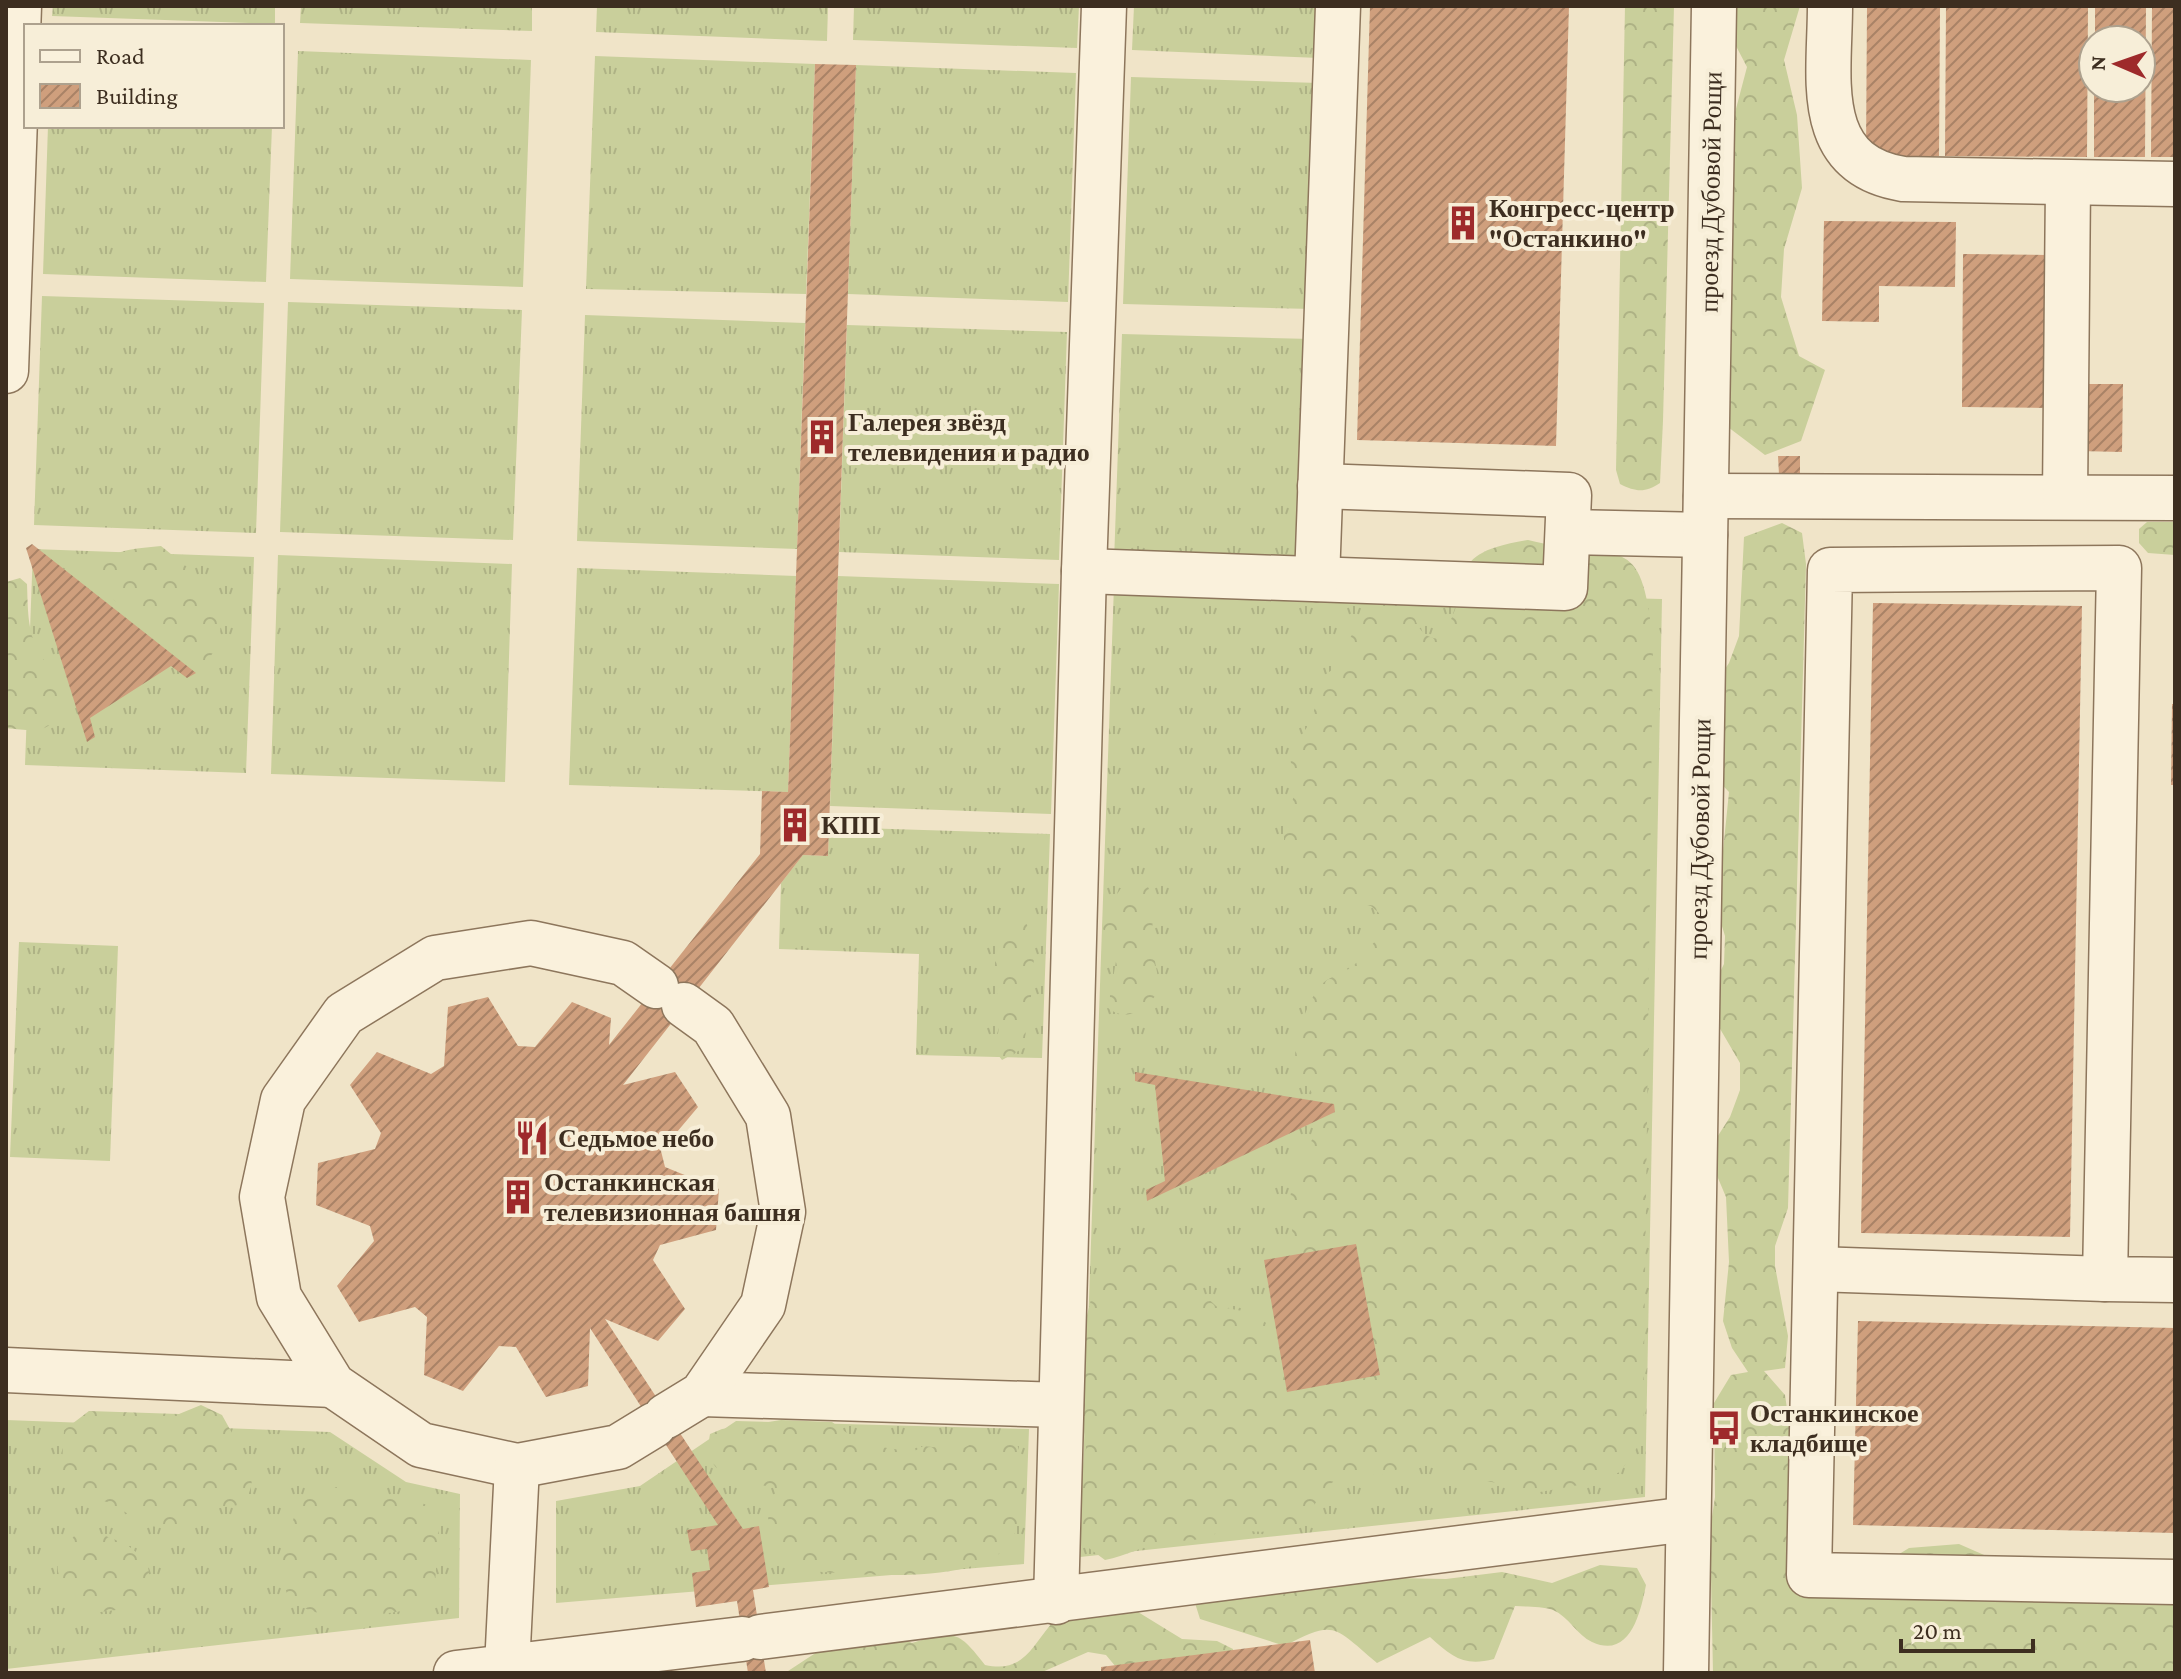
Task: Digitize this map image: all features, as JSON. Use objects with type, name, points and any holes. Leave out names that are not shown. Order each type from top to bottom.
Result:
[{"type":"street","points":[[6,371],[19,6]]},
{"type":"street","points":[[1056,1602],[1084,571],[1104,6]]},
{"type":"street","points":[[1317,579],[1338,6]]},
{"type":"street","name":"проезд Дубовой Рощи","points":[[1686,1673],[1714,6]]},
{"type":"street","points":[[1830,6],[1830,112],[1843,147],[1859,163],[1879,175],[1903,179],[2175,184]]},
{"type":"street","points":[[2065,497],[2068,184]]},
{"type":"street","points":[[1084,571],[1565,588],[1569,495],[1320,486]]},
{"type":"street","points":[[1569,532],[1705,515],[2065,497],[2175,498]]},
{"type":"street","points":[[2105,1279],[2119,568],[1830,570],[1809,1575],[2175,1582]]},
{"type":"street","points":[[531,943],[623,963],[713,1026],[768,1116],[783,1212],[763,1305],[674,1412],[618,1447],[517,1466],[421,1445],[333,1385],[279,1297],[262,1197],[283,1100],[344,1014],[435,958],[531,943]]},
{"type":"street","points":[[1816,1269],[2175,1280]]},
{"type":"street","points":[[6,1370],[333,1385]]},
{"type":"street","points":[[674,1412],[1061,1405]]},
{"type":"street","points":[[507,1667],[517,1466]]},
{"type":"street","points":[[456,1673],[1056,1602],[1688,1519]]},
{"type":"green space","points":[[53,6],[275,6],[275,24],[52,16]]},
{"type":"green space","points":[[301,6],[532,6],[532,31],[300,23]]},
{"type":"green space","points":[[597,6],[828,6],[827,41],[596,32]]},
{"type":"green space","points":[[854,6],[1079,6],[1077,48],[853,40]]},
{"type":"green space","points":[[1134,6],[1321,6],[1319,58],[1132,50]]},
{"type":"green space","points":[[1625,6],[1674,6],[1660,483],[1640,490],[1620,484],[1616,470]]},
{"type":"green space","points":[[1727,6],[1800,6],[1784,60],[1797,115],[1802,188],[1784,249],[1781,297],[1799,356],[1825,370],[1801,441],[1765,455],[1720,421],[1722,162],[1747,67],[1736,46]]},
{"type":"green space","points":[[298,51],[531,60],[523,287],[290,279]]},
{"type":"green space","points":[[595,56],[815,64],[806,294],[586,289]]},
{"type":"green space","points":[[856,65],[1076,73],[1068,302],[848,294]]},
{"type":"green space","points":[[1131,77],[1319,83],[1312,309],[1123,304]]},
{"type":"green space","points":[[48,128],[272,128],[266,282],[43,274]]},
{"type":"green space","points":[[42,296],[264,303],[256,533],[34,525]]},
{"type":"green space","points":[[288,302],[522,310],[513,540],[280,532]]},
{"type":"green space","points":[[585,315],[805,323],[797,549],[577,541]]},
{"type":"green space","points":[[847,325],[1067,332],[1059,560],[839,552]]},
{"type":"green space","points":[[1122,334],[1312,339],[1305,567],[1114,562]]},
{"type":"green space","points":[[2147,522],[2175,522],[2175,555],[2148,553],[2139,543],[2139,529]]},
{"type":"green space","points":[[1782,523],[1802,533],[1806,564],[1788,1208],[1775,1246],[1775,1266],[1788,1336],[1785,1368],[1764,1371],[1785,1395],[1808,1552],[1865,1575],[1909,1548],[1959,1544],[1991,1558],[2175,1594],[2175,1673],[1713,1673],[1710,1530],[1715,1497],[1714,1403],[1731,1375],[1748,1372],[1732,1348],[1723,1321],[1729,1262],[1726,1197],[1715,1171],[1714,1142],[1730,1117],[1740,1090],[1740,1063],[1712,1015],[1712,988],[1724,964],[1725,936],[1717,910],[1729,792],[1707,769],[1714,685],[1729,663],[1739,636],[1744,537]]},
{"type":"green space","points":[[1528,540],[1606,552],[1621,556],[1633,565],[1642,580],[1653,642],[1643,1439],[1620,1472],[1596,1482],[1540,1492],[1477,1479],[1439,1466],[1419,1452],[1407,1456],[1401,1465],[1387,1474],[1353,1475],[1335,1481],[1305,1517],[1291,1527],[1267,1532],[1226,1531],[1194,1540],[1164,1541],[1105,1560],[1086,1546],[1078,1498],[1086,1448],[1082,1407],[1085,1323],[1094,1288],[1122,1268],[1145,1239],[1169,1240],[1193,1264],[1198,1289],[1216,1306],[1253,1313],[1282,1335],[1304,1267],[1294,1241],[1290,1215],[1292,1188],[1299,1161],[1320,1124],[1319,1107],[1296,1062],[1296,1044],[1307,1008],[1318,989],[1327,980],[1351,967],[1380,938],[1380,914],[1371,906],[1334,897],[1306,881],[1284,853],[1284,831],[1294,795],[1290,753],[1311,721],[1324,676],[1333,669],[1365,611],[1387,602],[1410,606],[1423,632],[1439,639],[1451,620],[1469,564],[1480,554],[1499,546]]},
{"type":"green space","points":[[161,546],[187,567],[206,599],[214,600],[220,632],[217,646],[207,661],[189,661],[98,587],[95,571],[109,558],[124,551]]},
{"type":"green space","points":[[33,549],[254,557],[246,773],[25,765]]},
{"type":"green space","points":[[278,555],[512,564],[505,782],[271,774]]},
{"type":"green space","points":[[577,568],[796,576],[788,792],[569,785]]},
{"type":"green space","points":[[838,576],[1059,584],[1051,814],[830,806]]},
{"type":"green space","points":[[20,578],[27,584],[29,619],[35,645],[43,659],[62,678],[68,692],[52,722],[47,727],[31,730],[6,728],[6,582]]},
{"type":"green space","points":[[1114,585],[1662,599],[1645,1497],[1080,1557]]},
{"type":"green space","points":[[829,827],[1050,834],[1042,1058],[916,1055],[919,954],[779,949],[781,883],[803,855],[828,856]]},
{"type":"green space","points":[[1144,879],[1155,901],[1151,939],[1160,989],[1137,1012],[1115,1013],[1108,1008],[1116,961],[1102,926],[1108,907],[1122,887]]},
{"type":"green space","points":[[1014,919],[1026,923],[1031,936],[1034,967],[1024,1048],[1002,1060],[995,1051],[1001,1016],[995,981],[995,946]]},
{"type":"green space","points":[[19,942],[118,946],[110,1161],[10,1157]]},
{"type":"green space","points":[[201,1405],[222,1415],[247,1460],[252,1484],[248,1496],[238,1505],[214,1509],[174,1529],[150,1526],[107,1502],[70,1492],[61,1481],[64,1430],[89,1411],[179,1414]]},
{"type":"green space","points":[[6,1420],[330,1432],[406,1482],[460,1494],[459,1618],[6,1669]]},
{"type":"green space","points":[[781,1420],[832,1422],[862,1444],[913,1452],[923,1446],[960,1450],[980,1439],[1005,1434],[1016,1441],[1020,1453],[1018,1509],[1013,1538],[998,1554],[975,1565],[945,1572],[847,1574],[796,1570],[786,1565],[768,1524],[768,1516],[776,1499],[775,1488],[727,1475],[712,1461],[709,1449],[710,1434],[722,1429]]},
{"type":"green space","points":[[736,1421],[1029,1429],[1024,1564],[556,1603],[556,1501],[640,1486]]},
{"type":"green space","points":[[348,1484],[432,1506],[439,1515],[435,1586],[423,1608],[353,1617],[337,1616],[304,1608],[288,1599],[280,1564],[300,1497]]},
{"type":"green space","points":[[98,1533],[126,1544],[147,1561],[149,1573],[131,1608],[93,1613],[71,1603],[59,1574],[58,1561],[75,1535]]},
{"type":"green space","points":[[1600,1565],[1637,1568],[1646,1585],[1637,1619],[1625,1638],[1605,1646],[1592,1642],[1553,1610],[1515,1606],[1494,1659],[1474,1662],[1459,1658],[1430,1637],[1377,1663],[1334,1631],[1315,1632],[1285,1646],[1200,1619],[1195,1603],[1395,1578],[1446,1579],[1502,1572],[1552,1583]]},
{"type":"green space","points":[[1138,1612],[1182,1639],[1217,1641],[1233,1649],[1236,1673],[1116,1667],[1106,1655],[1088,1652],[1040,1673],[785,1673],[843,1635],[880,1628],[912,1643],[937,1636],[954,1636],[968,1645],[985,1665],[998,1667],[1024,1657],[1052,1623]]},
{"type":"building","name":"Конгресс-центр \"Останкино\"","points":[[1370,6],[1569,6],[1556,446],[1357,440]]},
{"type":"building","points":[[1867,6],[1940,6],[1939,156],[1866,156]]},
{"type":"building","points":[[1946,6],[2088,6],[2088,24],[2077,24],[2077,104],[2087,104],[2087,157],[1945,156]]},
{"type":"building","points":[[2095,6],[2146,6],[2146,24],[2095,24]]},
{"type":"building","points":[[2152,6],[2175,6],[2175,157],[2151,157],[2151,104],[2157,104],[2157,24],[2152,24]]},
{"type":"building","name":"Останкинская телевизионная башня","points":[[815,64],[856,65],[828,856],[803,855],[623,1085],[675,1072],[698,1107],[661,1151],[665,1167],[719,1189],[716,1230],[660,1245],[653,1260],[685,1309],[658,1341],[605,1319],[743,1529],[759,1526],[769,1587],[753,1590],[766,1673],[748,1673],[737,1601],[696,1607],[692,1573],[710,1570],[707,1549],[691,1551],[687,1530],[718,1525],[590,1328],[588,1386],[546,1397],[516,1347],[499,1346],[463,1391],[424,1375],[427,1317],[415,1307],[359,1322],[337,1286],[374,1241],[370,1226],[316,1205],[318,1163],[375,1149],[381,1133],[350,1085],[377,1052],[431,1074],[444,1066],[448,1007],[488,997],[518,1046],[535,1047],[572,1002],[611,1018],[609,1045],[760,854],[762,791],[788,792]]},
{"type":"building","points":[[2094,104],[2145,104],[2145,157],[2094,157]]},
{"type":"building","points":[[1824,221],[1956,222],[1955,287],[1879,286],[1879,322],[1822,321]]},
{"type":"building","points":[[1963,254],[2047,255],[2046,408],[1962,407]]},
{"type":"building","points":[[2079,384],[2123,384],[2122,452],[2078,451]]},
{"type":"building","points":[[1778,456],[1800,456],[1800,475],[1779,475]]},
{"type":"building","points":[[32,544],[196,673],[187,678],[171,666],[90,718],[95,737],[87,742],[26,548]]},
{"type":"building","points":[[1873,603],[2082,606],[2070,1237],[1861,1233]]},
{"type":"building","points":[[2172,704],[2175,704],[2175,785],[2171,785]]},
{"type":"building","points":[[1135,1072],[1334,1104],[1335,1112],[1147,1201],[1146,1190],[1165,1181],[1155,1085],[1135,1081]]},
{"type":"building","points":[[1356,1244],[1380,1375],[1287,1392],[1264,1260]]},
{"type":"building","points":[[1858,1321],[2175,1328],[2175,1533],[1853,1525]]},
{"type":"building","points":[[1310,1640],[1315,1673],[1101,1673],[1101,1667]]},
{"type":"place","name":"Конгресс-центр \"Останкино\"","points":[[1463,223]]},
{"type":"place","name":"Галерея звёзд телевидения и радио","points":[[822,437]]},
{"type":"place","name":"КПП","points":[[795,825]]},
{"type":"place","name":"Седьмое небо","points":[[532,1138]]},
{"type":"place","name":"Останкинская телевизионная башня","points":[[518,1197]]},
{"type":"place","name":"Останкинское кладбище","points":[[1724,1428]]}]
